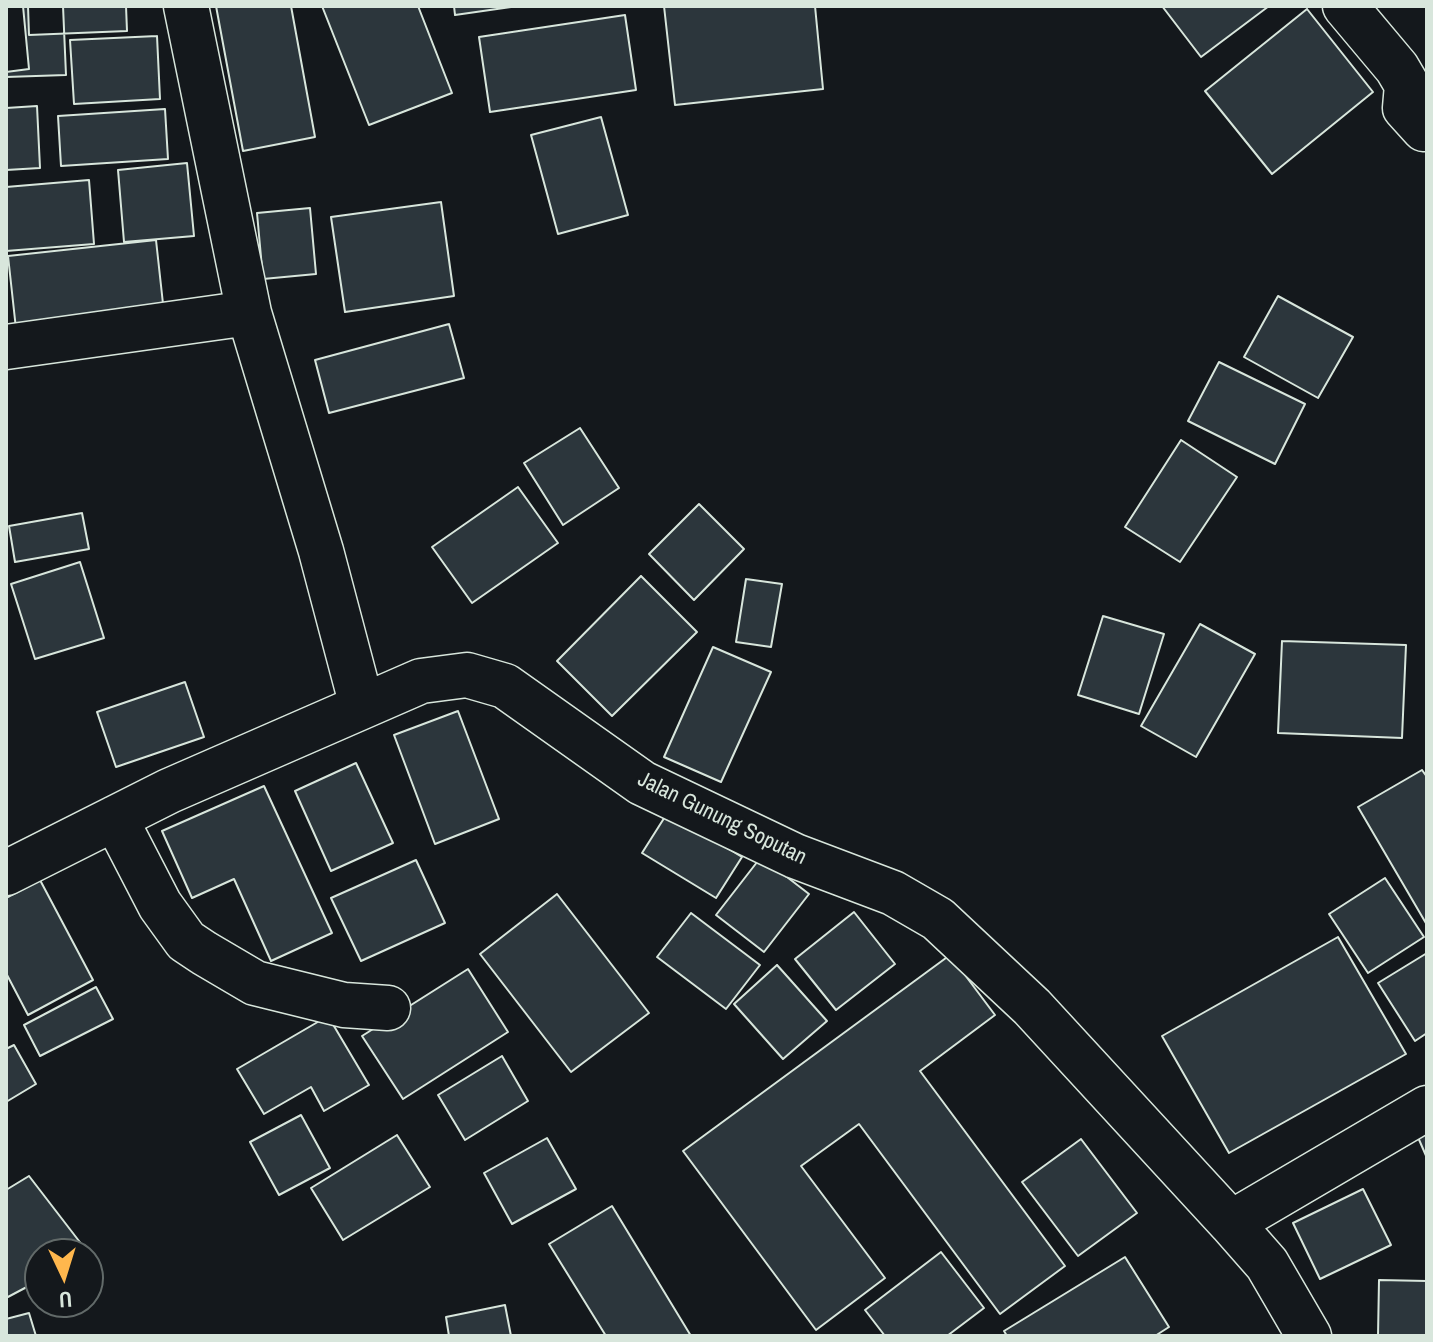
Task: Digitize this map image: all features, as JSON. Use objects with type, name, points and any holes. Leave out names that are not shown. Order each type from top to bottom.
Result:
[{"type":"street","points":[[186,6],[249,313],[321,551],[362,706]]},
{"type":"street","points":[[1345,6],[1397,68],[1407,85],[1405,108],[1424,129]]},
{"type":"street","points":[[6,347],[249,313]]},
{"type":"street","name":"Jalan Gunung Soputan","points":[[6,873],[115,818],[421,681],[467,675],[505,686],[642,783],[795,856],[893,893],[938,919],[1032,1007],[1231,1223],[1267,1264],[1309,1336]]},
{"type":"street","points":[[115,818],[160,905],[186,941],[255,983],[344,1005],[388,1008]]},
{"type":"street","points":[[1231,1223],[1427,1108]]},
{"type":"building","points":[[6,6],[23,6],[29,69],[6,72]]},
{"type":"building","points":[[6,6],[63,6],[66,75],[6,77]]},
{"type":"building","points":[[28,6],[126,6],[127,31],[29,35]]},
{"type":"building","points":[[216,6],[291,6],[315,137],[243,151]]},
{"type":"building","points":[[322,6],[418,6],[452,93],[369,125]]},
{"type":"building","points":[[454,6],[518,6],[455,15]]},
{"type":"building","points":[[664,6],[815,6],[823,89],[675,105]]},
{"type":"building","points":[[1162,6],[1269,6],[1201,57]]},
{"type":"building","points":[[1307,9],[1373,92],[1272,174],[1205,91]]},
{"type":"building","points":[[625,15],[636,90],[490,112],[479,37]]},
{"type":"building","points":[[157,36],[160,99],[74,104],[70,40]]},
{"type":"building","points":[[37,106],[40,168],[6,170],[6,108]]},
{"type":"building","points":[[165,109],[168,159],[61,166],[58,116]]},
{"type":"building","points":[[601,117],[628,215],[558,234],[531,135]]},
{"type":"building","points":[[187,163],[194,236],[124,242],[118,170]]},
{"type":"building","points":[[89,180],[94,244],[6,251],[6,187]]},
{"type":"building","points":[[441,202],[454,296],[345,312],[331,217]]},
{"type":"building","points":[[310,208],[316,274],[263,279],[257,213]]},
{"type":"building","points":[[156,240],[165,322],[17,338],[8,256]]},
{"type":"building","points":[[1278,296],[1353,337],[1318,398],[1244,357]]},
{"type":"building","points":[[449,324],[464,378],[329,413],[315,360]]},
{"type":"building","points":[[1219,362],[1305,404],[1275,464],[1188,421]]},
{"type":"building","points":[[580,428],[619,488],[563,525],[524,463]]},
{"type":"building","points":[[1181,440],[1237,477],[1180,562],[1125,527]]},
{"type":"building","points":[[518,487],[558,543],[472,603],[432,547]]},
{"type":"building","points":[[699,504],[744,549],[694,600],[649,554]]},
{"type":"building","points":[[82,513],[89,549],[15,562],[9,526]]},
{"type":"building","points":[[80,562],[104,638],[35,659],[11,584]]},
{"type":"building","points":[[641,576],[697,632],[612,716],[557,661]]},
{"type":"building","points":[[746,579],[782,584],[771,647],[736,642]]},
{"type":"building","points":[[1103,616],[1164,634],[1139,714],[1078,695]]},
{"type":"building","points":[[1200,624],[1255,654],[1196,757],[1141,726]]},
{"type":"building","points":[[1282,641],[1406,645],[1402,738],[1278,733]]},
{"type":"building","points":[[713,647],[771,672],[721,782],[664,757]]},
{"type":"building","points":[[185,682],[204,737],[116,767],[97,712]]},
{"type":"building","points":[[458,711],[499,819],[435,844],[394,735]]},
{"type":"building","points":[[356,763],[393,843],[331,871],[295,791]]},
{"type":"building","points":[[1422,770],[1427,777],[1427,925],[1358,807]]},
{"type":"building","points":[[264,786],[332,933],[271,961],[234,879],[192,898],[162,831]]},
{"type":"building","points":[[668,812],[742,857],[716,898],[642,853]]},
{"type":"building","points":[[761,857],[809,894],[764,952],[716,915]]},
{"type":"building","points":[[416,860],[445,923],[361,961],[331,898]]},
{"type":"building","points":[[1385,878],[1424,937],[1368,973],[1329,914]]},
{"type":"building","points":[[40,880],[93,980],[28,1015],[6,973],[6,898]]},
{"type":"building","points":[[557,894],[649,1013],[571,1072],[480,954]]},
{"type":"building","points":[[854,912],[895,964],[836,1010],[795,959]]},
{"type":"building","points":[[691,913],[760,965],[726,1009],[657,957]]},
{"type":"building","points":[[1338,937],[1406,1054],[1229,1153],[1162,1036]]},
{"type":"building","points":[[1427,953],[1427,1033],[1415,1041],[1378,983]]},
{"type":"building","points":[[950,955],[995,1015],[920,1071],[1065,1266],[1000,1314],[859,1124],[801,1166],[885,1278],[816,1330],[683,1151]]},
{"type":"building","points":[[777,965],[827,1021],[783,1059],[734,1004]]},
{"type":"building","points":[[468,969],[508,1032],[403,1099],[362,1036]]},
{"type":"building","points":[[96,987],[113,1019],[40,1056],[24,1025]]},
{"type":"building","points":[[328,1016],[369,1085],[324,1111],[311,1087],[264,1114],[237,1069]]},
{"type":"building","points":[[14,1045],[36,1084],[6,1102],[6,1049]]},
{"type":"building","points":[[502,1056],[528,1101],[465,1140],[438,1095]]},
{"type":"building","points":[[301,1115],[330,1168],[279,1195],[250,1142]]},
{"type":"building","points":[[1427,1131],[1427,1158],[1417,1135]]},
{"type":"building","points":[[397,1135],[430,1187],[343,1240],[311,1188]]},
{"type":"building","points":[[547,1138],[576,1189],[512,1224],[484,1173]]},
{"type":"building","points":[[1081,1139],[1137,1213],[1078,1256],[1022,1182]]},
{"type":"building","points":[[29,1176],[77,1238],[24,1238],[24,1288],[6,1298],[6,1190]]},
{"type":"building","points":[[1363,1189],[1391,1245],[1320,1279],[1293,1223]]},
{"type":"building","points":[[612,1206],[691,1336],[606,1336],[549,1244]]},
{"type":"building","points":[[941,1252],[984,1308],[947,1336],[885,1336],[865,1310]]},
{"type":"building","points":[[1125,1257],[1169,1327],[1155,1336],[1007,1336],[1004,1331]]},
{"type":"building","points":[[1379,1280],[1427,1281],[1427,1336],[1378,1336]]},
{"type":"building","points":[[505,1305],[511,1336],[449,1336],[446,1317]]},
{"type":"building","points":[[24,1314],[24,1318],[31,1318],[36,1336],[6,1336],[6,1319]]}]
